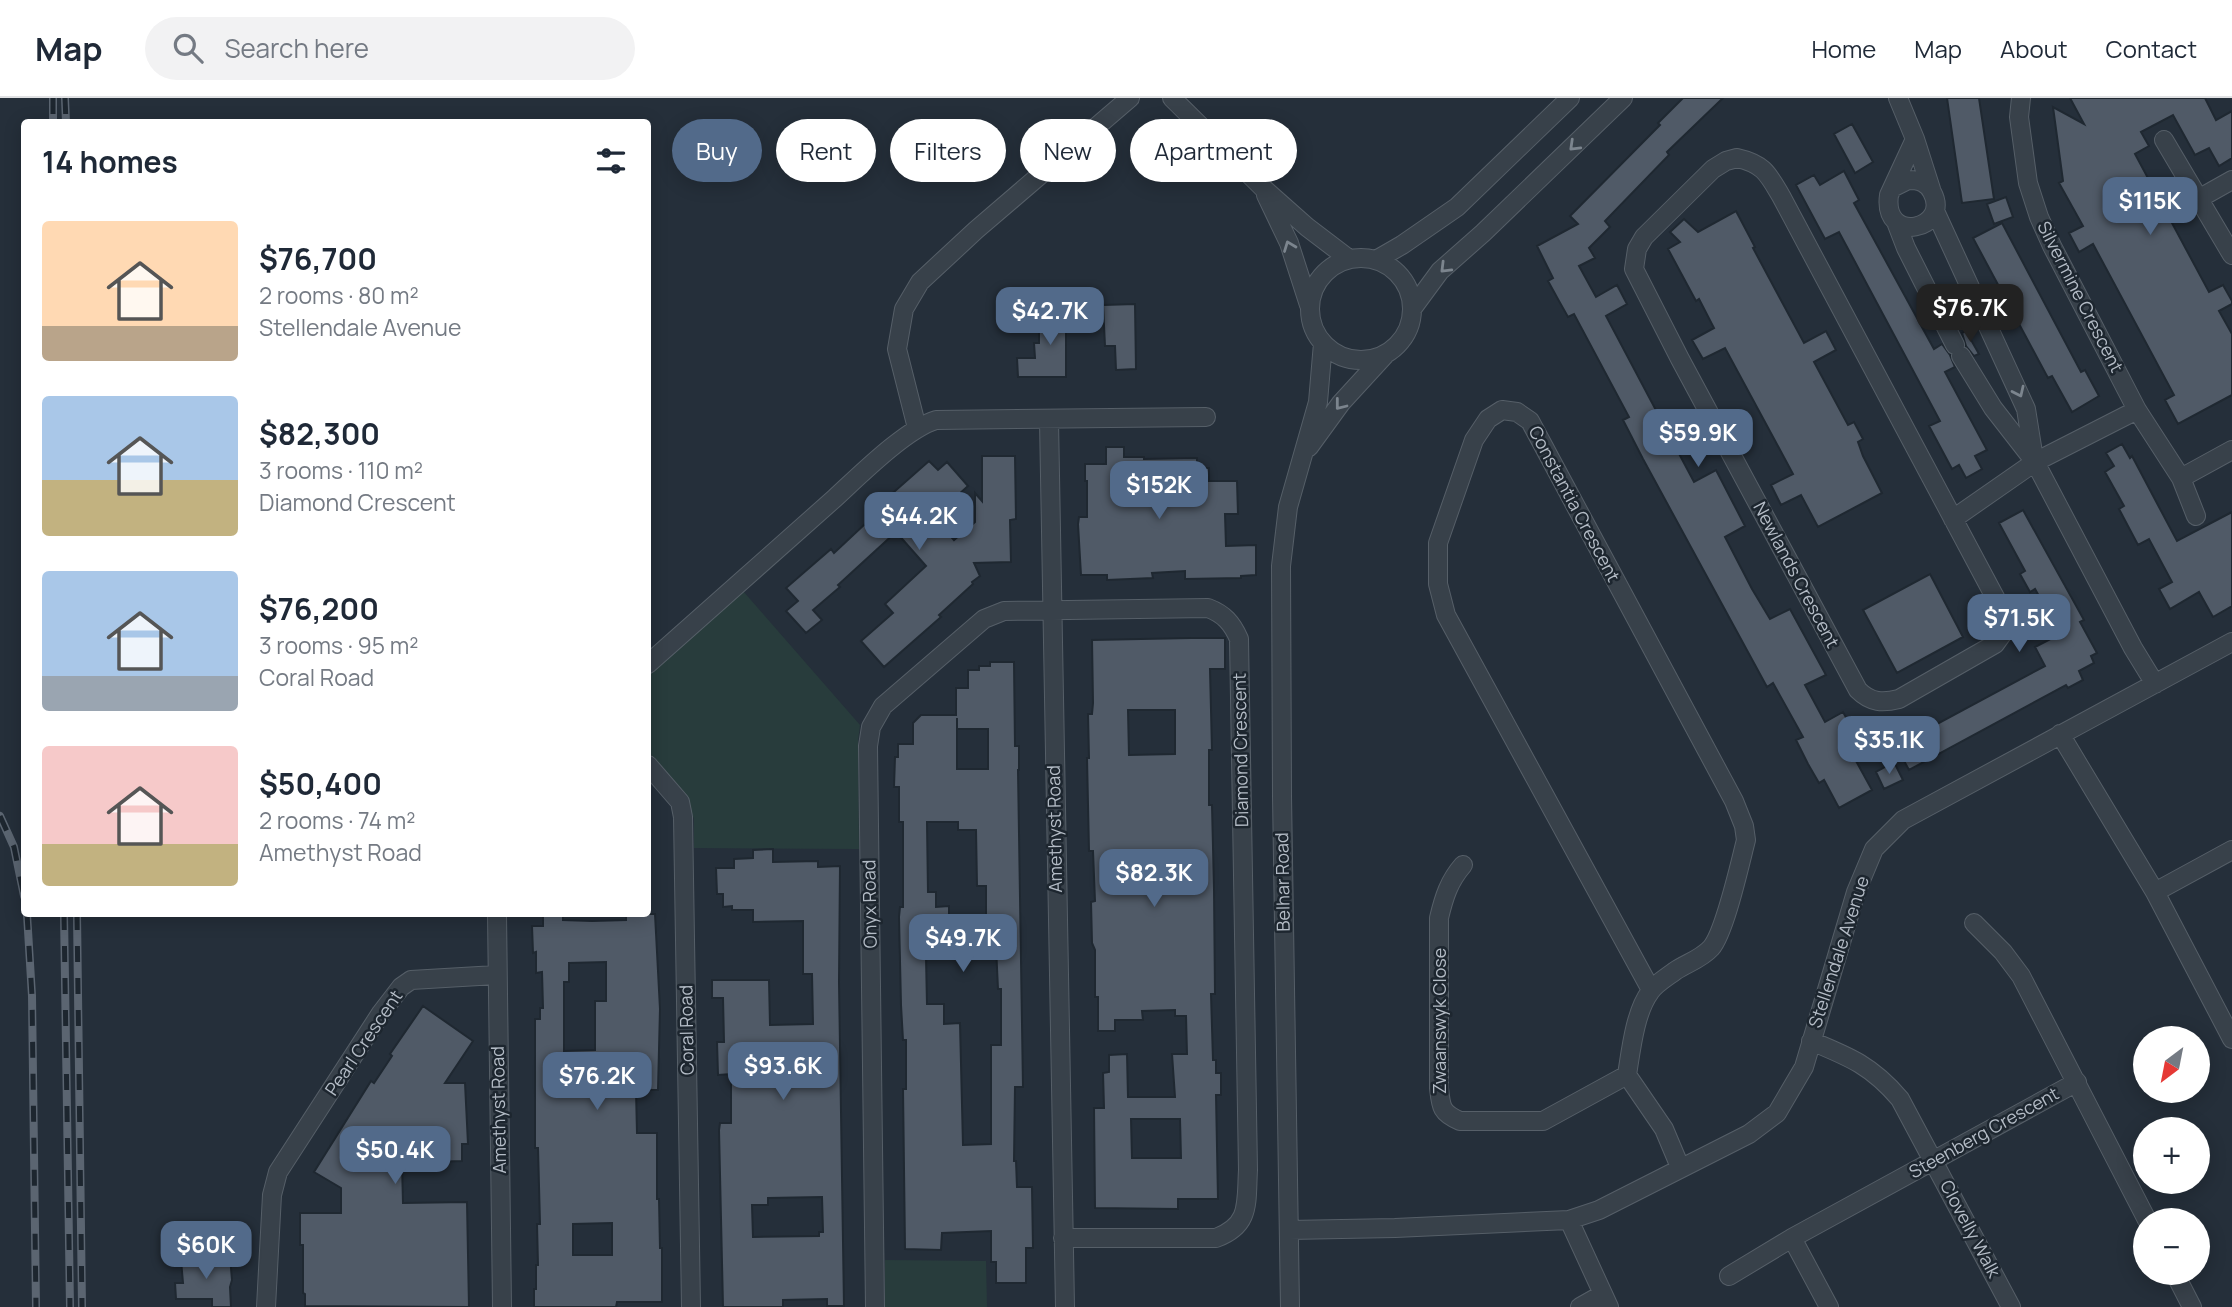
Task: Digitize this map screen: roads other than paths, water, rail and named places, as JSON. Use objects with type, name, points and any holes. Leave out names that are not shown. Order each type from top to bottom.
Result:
[{"type":"street","points":[[917,428],[897,349],[904,309],[920,282],[976,230],[1130,98]]},
{"type":"street","points":[[1172,98],[1263,188],[1349,259]]},
{"type":"street","points":[[1376,260],[1457,207],[1570,98]]},
{"type":"street","points":[[1412,309],[1440,271],[1544,176],[1623,98]]},
{"type":"street","points":[[1898,98],[1935,200],[1935,211],[2026,410],[2035,462]]},
{"type":"street","name":"Silvermine Crescent","points":[[2021,98],[2019,117],[2028,183],[2039,217],[2137,410],[2181,478],[2196,516]]},
{"type":"street","points":[[1915,139],[1889,195],[1890,214],[1958,350],[1993,408],[2035,462],[2133,648],[2155,684]]},
{"type":"street","points":[[2164,140],[2230,246]]},
{"type":"street","name":"Newlands Crescent","points":[[1737,158],[1751,161],[1765,169],[1953,519],[2005,616],[2003,633],[1995,644],[1899,698],[1883,703],[1871,699],[1858,691],[1634,269],[1637,248],[1644,237],[1713,169],[1737,158]]},
{"type":"street","points":[[1894,187],[1908,180],[1925,183],[1931,189]]},
{"type":"street","points":[[2200,198],[2232,180]]},
{"type":"street","points":[[1263,188],[1289,243],[1310,306],[1313,326],[1323,343],[1333,352],[1358,360],[1385,355],[1393,350],[1407,332],[1412,309],[1408,288],[1395,270],[1376,260],[1363,258],[1349,259],[1334,265],[1322,276],[1313,290],[1310,306]]},
{"type":"street","points":[[1896,222],[1904,227],[1914,228],[1923,225],[1935,211]]},
{"type":"street","name":"Belhar Road","points":[[1290,1307],[1281,770],[1281,590],[1288,507],[1318,402],[1323,343]]},
{"type":"street","name":"Belhar Road","points":[[1301,458],[1341,403],[1385,355]]},
{"type":"street","name":"Constantia Crescent","points":[[1627,1075],[1634,1033],[1651,990],[1713,946],[1721,929],[1746,840],[1744,826],[1734,801],[1530,421],[1517,412],[1503,410],[1488,419],[1474,440],[1438,543],[1438,584],[1441,600],[1446,615],[1651,990]]},
{"type":"street","points":[[1953,519],[2035,462],[2137,410]]},
{"type":"street","points":[[651,661],[917,428],[936,420],[1206,417]]},
{"type":"street","name":"Amethyst Road","points":[[1049,420],[1065,1307]]},
{"type":"street","points":[[2181,478],[2232,450]]},
{"type":"street","name":"Diamond Crescent","points":[[1051,609],[1208,608],[1229,621],[1239,639],[1248,1170],[1243,1218],[1236,1229],[1216,1238],[1063,1238]]},
{"type":"street","name":"Onyx Road","points":[[876,1307],[869,735],[883,706],[984,619],[1004,611],[1051,609]]},
{"type":"street","name":"Stellendale Avenue","points":[[1289,1230],[1569,1220],[1599,1209],[1749,1133],[1777,1113],[1804,1067],[1856,892],[1874,849],[1903,820],[2232,642]]},
{"type":"street","points":[[2060,734],[2155,892],[2232,1039]]},
{"type":"street","name":"Coral Road","points":[[651,768],[680,802],[683,817],[691,1307]]},
{"type":"street","points":[[2155,892],[2232,850]]},
{"type":"street","name":"Zwaanswyk Close","points":[[1463,865],[1452,877],[1439,918],[1441,1107],[1449,1116],[1460,1121],[1543,1122],[1627,1075]]},
{"type":"street","name":"Amethyst Road","points":[[497,917],[502,1307]]},
{"type":"street","points":[[1974,923],[2003,952],[2021,976],[2077,1082]]},
{"type":"street","name":"Pearl Crescent","points":[[266,1307],[272,1195],[278,1172],[381,1013],[401,987],[411,980],[496,975]]},
{"type":"street","name":"Clovelly Walk","points":[[1811,1041],[1856,1060],[1883,1080],[1900,1099],[2011,1307]]},
{"type":"street","points":[[1627,1075],[1664,1129],[1680,1167]]},
{"type":"street","name":"Steenberg Crescent","points":[[1729,1276],[1792,1238],[2077,1082],[2141,1208]]},
{"type":"street","points":[[1569,1220],[1606,1301],[1580,1307]]},
{"type":"street","points":[[1792,1238],[1829,1307]]},
{"type":"street","points":[[2181,1285],[2192,1307]]},
{"type":"railway","points":[[53,98],[53,119]]},
{"type":"railway","points":[[65,98],[66,119]]},
{"type":"railway","points":[[0,816],[14,847],[21,881]]},
{"type":"railway","points":[[27,917],[32,996],[36,1307]]},
{"type":"railway","points":[[64,917],[70,1307]]},
{"type":"railway","points":[[77,917],[82,1307]]}]
